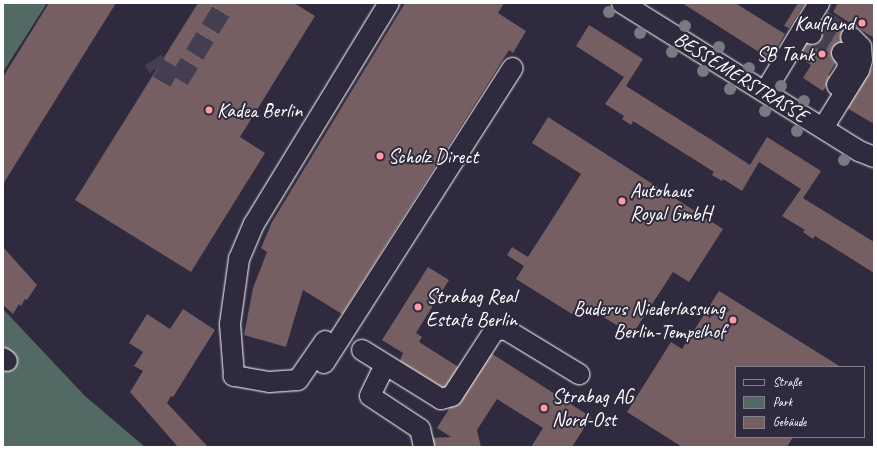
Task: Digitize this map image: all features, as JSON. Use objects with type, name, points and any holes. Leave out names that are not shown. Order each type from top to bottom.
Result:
[{"type":"street","points":[[389,3],[254,224],[239,259],[230,324],[234,376],[269,382],[298,380],[319,370],[513,68]]},
{"type":"street","name":"BESSEMERSTRASSE","points":[[622,3],[867,154],[874,166]]},
{"type":"street","points":[[765,92],[814,20]]},
{"type":"street","points":[[818,125],[859,70],[862,60],[859,44]]},
{"type":"street","points":[[818,125],[848,68],[847,59],[859,44]]},
{"type":"street","points":[[362,350],[441,400],[452,396],[494,331],[505,329],[580,374]]},
{"type":"street","points":[[298,380],[325,341]]},
{"type":"street","points":[[385,365],[370,396],[420,429],[424,447]]},
{"type":"green space","points":[[3,3],[47,3],[3,72]]},
{"type":"green space","points":[[3,309],[85,396],[145,447],[3,447]]},
{"type":"building","points":[[49,3],[116,3],[3,184],[3,77]]},
{"type":"building","points":[[198,3],[294,3],[315,16],[240,137],[265,153],[191,272],[75,200]]},
{"type":"building","points":[[405,3],[504,3],[498,13],[526,31],[513,53],[509,50],[342,314],[303,290],[286,347],[244,335],[253,288],[267,252],[261,248],[272,222]]},
{"type":"building","points":[[682,3],[735,3],[785,34],[770,59]]},
{"type":"building","points":[[798,3],[805,3],[789,28],[784,26]]},
{"type":"building","name":"Kaufland","points":[[838,3],[874,3],[874,38],[833,12]]},
{"type":"building","points":[[823,16],[853,35],[828,75],[832,78],[823,91],[803,78],[811,65],[798,57]]},
{"type":"building","points":[[589,25],[643,59],[626,86],[750,165],[767,137],[821,171],[803,198],[874,242],[874,273],[815,236],[813,239],[803,232],[805,230],[782,216],[801,189],[759,162],[742,191],[723,179],[722,181],[712,175],[714,172],[633,121],[631,125],[622,119],[624,116],[605,104],[624,77],[576,46]]},
{"type":"building","name":"Kaufland","points":[[874,65],[874,124],[847,108]]},
{"type":"building","name":"Autohaus Royal GmbH","points":[[548,117],[723,229],[689,282],[673,272],[632,335],[580,302],[572,314],[516,279],[524,266],[507,255],[512,247],[528,257],[581,174],[532,143]]},
{"type":"building","points":[[3,247],[37,285],[27,300],[25,299],[21,306],[19,304],[13,314],[3,305]]},
{"type":"building","name":"Strabag Real Estate Berlin","points":[[428,267],[449,280],[416,333],[422,337],[419,342],[460,368],[446,390],[413,369],[412,371],[399,363],[403,353],[382,340]]},
{"type":"building","points":[[719,291],[839,366],[735,366],[735,438],[792,438],[787,447],[682,447],[627,412],[671,342],[682,349]]},
{"type":"building","points":[[183,309],[215,330],[173,397],[171,396],[167,403],[208,447],[178,447],[130,392],[143,371],[134,366],[143,352],[129,343],[147,314],[170,329]]},
{"type":"building","name":"Strabag AG Nord-Ost","points":[[486,350],[591,417],[572,447],[531,447],[543,428],[497,399],[477,430],[481,447],[433,447],[431,438],[451,437],[437,428]]},
{"type":"tunnel","points":[[153,60],[158,68],[179,80],[226,3]]},
{"type":"tunnel","points":[[821,19],[851,37]]},
{"type":"tunnel","points":[[812,34],[842,53]]},
{"type":"place","name":"Kaufland","points":[[862,23]]},
{"type":"place","name":"SB Tank","points":[[822,54]]},
{"type":"place","name":"Kadea Berlin","points":[[209,110]]},
{"type":"place","name":"Scholz Direct","points":[[380,156]]},
{"type":"place","name":"Autohaus Royal GmbH","points":[[622,201]]},
{"type":"place","name":"Strabag Real Estate Berlin","points":[[418,307]]},
{"type":"place","name":"Buderus Niederlassung Berlin-Tempelhof","points":[[733,320]]},
{"type":"place","name":"Strabag AG Nord-Ost","points":[[544,408]]}]
